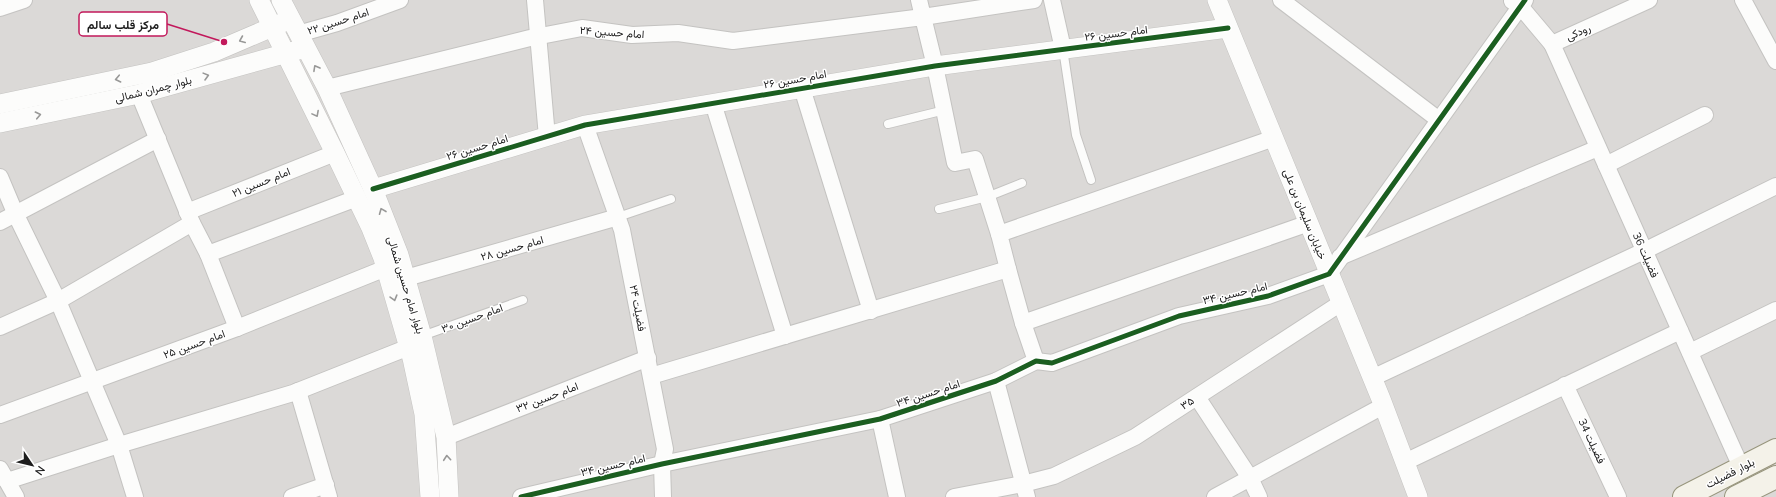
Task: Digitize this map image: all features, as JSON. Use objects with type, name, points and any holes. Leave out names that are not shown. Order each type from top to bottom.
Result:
[{"type":"main road","name":"بلوار فضیلت","points":[[1684,497],[1776,450]]},
{"type":"main road","points":[[1741,467],[1744,493],[1776,477]]},
{"type":"street","points":[[0,8],[24,0]]},
{"type":"street","name":"بلوار امام حسین شمالی","points":[[259,0],[336,153],[365,194],[399,255],[406,278],[415,342],[424,414],[430,497]]},
{"type":"street","name":"بلوار امام حسین شمالی","points":[[281,0],[327,88],[365,194],[371,228],[415,342],[446,437],[449,497]]},
{"type":"street","name":"امام حسین ۲۲","points":[[298,34],[400,0]]},
{"type":"street","points":[[534,0],[547,137]]},
{"type":"street","points":[[919,0],[945,110],[955,162],[975,159],[999,234],[1036,361]]},
{"type":"street","name":"امام حسین ۲۴","points":[[327,88],[537,36],[582,28],[632,35],[678,33],[733,41],[923,17],[1034,0]]},
{"type":"street","points":[[1052,0],[1063,49]]},
{"type":"street","name":"خیابان سلیمان بن علی","points":[[1216,0],[1342,303],[1418,497]]},
{"type":"street","points":[[1281,0],[1439,120]]},
{"type":"street","name":"رودکی","points":[[1519,2],[1552,44],[1649,0]]},
{"type":"street","points":[[1743,0],[1776,61]]},
{"type":"street","points":[[1329,274],[1439,120],[1519,2]]},
{"type":"street","name":"بلوار چمران شمالی","points":[[0,104],[152,72],[214,52],[272,27],[298,34],[286,54],[139,94],[0,123]]},
{"type":"street","name":"امام حسین ۲۶","points":[[365,194],[585,125],[935,66],[1228,28]]},
{"type":"street","name":"فضیلت 36","points":[[1552,44],[1741,467]]},
{"type":"street","points":[[802,88],[871,310]]},
{"type":"street","points":[[139,94],[190,217],[208,254],[237,328]]},
{"type":"street","points":[[713,103],[785,336]]},
{"type":"street","points":[[1606,165],[1705,114]]},
{"type":"street","name":"فضیلت ۲۴","points":[[585,125],[622,230],[665,449],[662,464],[663,497]]},
{"type":"street","points":[[999,234],[1274,138]]},
{"type":"street","points":[[0,222],[16,215],[158,139]]},
{"type":"street","points":[[1340,257],[1598,148]]},
{"type":"street","name":"امام حسین ۲۱","points":[[0,328],[58,301],[190,217],[336,153]]},
{"type":"street","points":[[0,177],[16,215],[58,301],[119,445],[135,497]]},
{"type":"street","points":[[1372,378],[1644,251],[1776,186]]},
{"type":"street","points":[[208,254],[365,194]]},
{"type":"street","name":"امام حسین ۲۸","points":[[406,278],[618,217]]},
{"type":"street","points":[[1024,323],[1309,223]]},
{"type":"street","name":"امام حسین ۲۵","points":[[0,415],[237,328],[386,268]]},
{"type":"street","points":[[651,376],[1008,269]]},
{"type":"street","name":"امام حسین ۳۴","points":[[521,497],[662,464],[880,418],[996,381],[1036,361],[1052,362],[1179,316],[1268,296],[1329,274]]},
{"type":"street","name":"۳۵","points":[[954,497],[1025,491],[1135,437],[1342,303]]},
{"type":"street","points":[[1690,352],[1776,310]]},
{"type":"street","points":[[1405,462],[1680,331]]},
{"type":"street","points":[[16,497],[3,475],[119,445],[298,391],[415,342]]},
{"type":"street","name":"امام حسین ۳۲","points":[[446,437],[648,358]]},
{"type":"street","points":[[996,381],[1025,491]]},
{"type":"street","name":"فضیلت 34","points":[[1566,385],[1618,497]]},
{"type":"street","points":[[292,497],[328,491],[298,391]]},
{"type":"street","points":[[1197,397],[1250,478],[1259,497]]},
{"type":"street","points":[[1215,497],[1383,406]]},
{"type":"street","points":[[880,418],[897,497]]},
{"type":"lane","points":[[1063,49],[1076,135],[1091,180]]},
{"type":"lane","points":[[888,124],[945,110]]},
{"type":"lane","points":[[940,209],[987,197],[1022,183]]},
{"type":"lane","points":[[618,217],[671,199]]},
{"type":"lane","name":"امام حسین ۳۰","points":[[415,342],[523,300]]},
{"type":"shaded area","points":[[0,0],[1776,0],[1776,497],[0,497]]},
{"type":"cycle path","points":[[521,497],[662,464],[880,419],[996,381],[1036,361],[1052,363],[1179,316],[1268,296],[1329,274],[1525,0]]},
{"type":"cycle path","points":[[373,189],[585,125],[935,66],[1228,28]]},
{"type":"place","name":"مرکز قلب سالم","points":[[224,42]]}]
